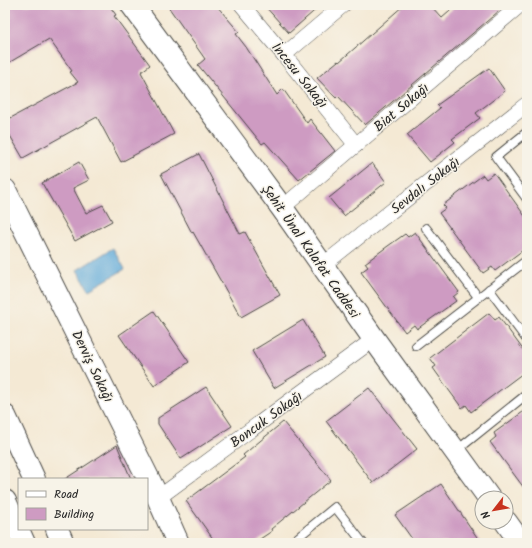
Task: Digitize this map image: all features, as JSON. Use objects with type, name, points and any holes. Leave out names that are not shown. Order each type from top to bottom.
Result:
[{"type":"main road","name":"Şehit Ünal Kalafat Caddesi","points":[[132,5],[282,208],[483,490]]},
{"type":"main road","name":"Derviş Sokağı","points":[[5,190],[158,498],[178,543]]},
{"type":"main road","points":[[5,416],[34,478]]},
{"type":"main road","points":[[5,501],[18,530]]},
{"type":"main road","points":[[18,530],[24,543]]},
{"type":"main road","points":[[56,530],[63,543]]},
{"type":"main road","points":[[512,530],[521,543]]},
{"type":"street","name":"İncesu Sokağı","points":[[242,5],[356,145]]},
{"type":"street","points":[[284,55],[343,5]]},
{"type":"street","name":"Biat Sokağı","points":[[282,208],[520,5]]},
{"type":"street","name":"Sevdalı Sokağı","points":[[323,265],[527,104]]},
{"type":"street","name":"Boncuk Sokağı","points":[[158,498],[374,339]]},
{"type":"lane","points":[[527,132],[496,157],[527,199]]},
{"type":"lane","points":[[426,228],[478,297]]},
{"type":"lane","points":[[416,346],[527,260]]},
{"type":"lane","points":[[489,289],[527,340]]},
{"type":"lane","points":[[455,452],[527,394]]},
{"type":"lane","points":[[291,543],[335,507],[363,543]]},
{"type":"water","points":[[113,248],[125,269],[89,290],[77,270]]},
{"type":"building","points":[[11,5],[109,5],[116,15],[114,16],[150,65],[141,72],[174,134],[121,162],[97,117],[23,158],[5,127],[5,121],[78,82],[49,39],[5,65],[5,9]]},
{"type":"building","points":[[167,5],[216,5],[239,32],[236,34],[277,95],[283,89],[307,123],[310,119],[335,151],[299,180],[265,142],[262,144],[198,65],[205,59]]},
{"type":"building","points":[[264,5],[321,5],[289,33]]},
{"type":"building","points":[[404,5],[430,5],[442,18],[457,5],[506,5],[365,125],[338,96],[336,98],[317,78],[338,61],[339,62]]},
{"type":"building","points":[[489,68],[505,91],[476,113],[480,118],[452,139],[455,142],[430,162],[407,135],[440,108],[437,105]]},
{"type":"building","points":[[199,154],[240,234],[245,232],[280,295],[241,317],[193,232],[192,233],[161,174]]},
{"type":"building","points":[[79,162],[89,180],[73,188],[86,213],[103,205],[112,221],[75,241],[42,183]]},
{"type":"building","points":[[372,163],[386,182],[344,216],[329,198]]},
{"type":"building","points":[[494,173],[527,219],[527,247],[495,271],[492,267],[483,273],[439,213],[446,208],[443,205],[483,175],[486,179]]},
{"type":"building","points":[[415,232],[459,292],[453,297],[456,301],[417,329],[414,325],[405,332],[361,272],[368,267],[365,263],[405,234],[408,237]]},
{"type":"building","points":[[154,311],[189,362],[154,386],[119,335]]},
{"type":"building","points":[[489,313],[495,320],[499,317],[527,355],[527,370],[471,412],[466,405],[462,408],[433,368],[436,366],[430,358]]},
{"type":"building","points":[[303,320],[325,357],[274,388],[252,351]]},
{"type":"building","points":[[206,387],[232,426],[181,459],[158,424],[158,418]]},
{"type":"building","points":[[369,388],[417,449],[373,483],[326,421]]},
{"type":"building","points":[[527,409],[527,492],[490,442],[496,437],[494,433]]},
{"type":"building","points":[[283,422],[331,480],[271,529],[272,531],[254,543],[216,543],[186,501],[245,457],[243,455]]},
{"type":"building","points":[[117,445],[131,478],[67,478]]},
{"type":"building","points":[[441,484],[481,543],[415,543],[395,515]]}]
